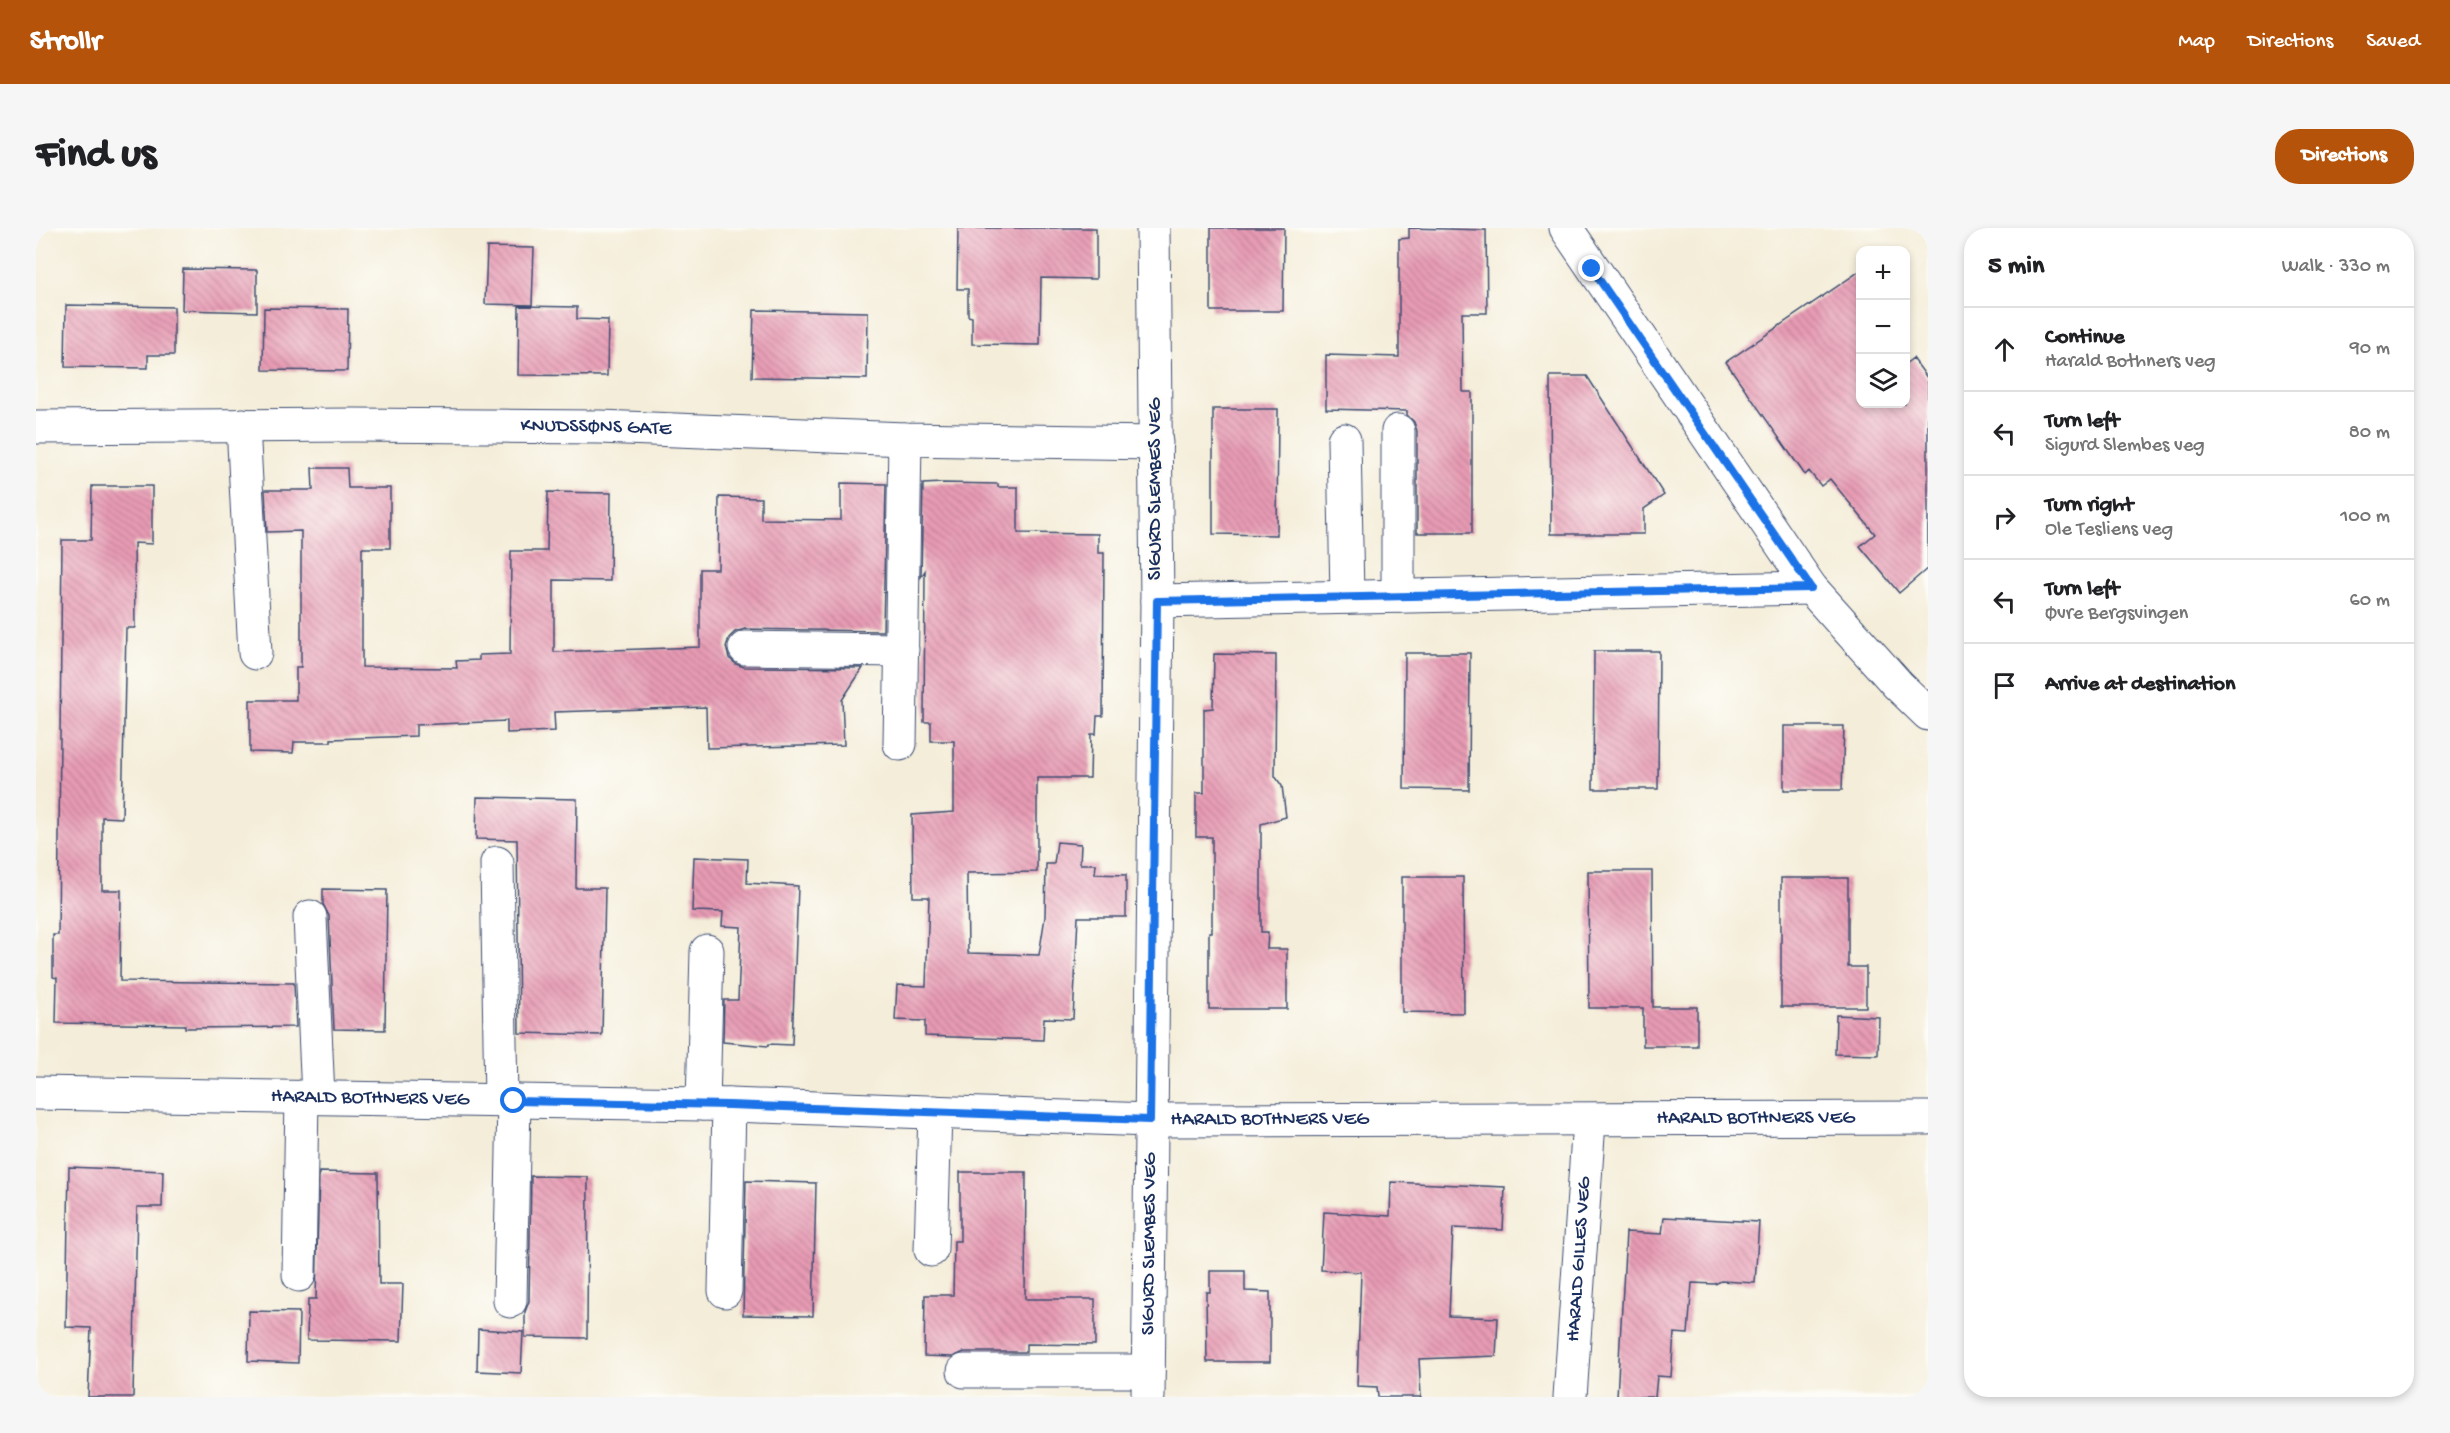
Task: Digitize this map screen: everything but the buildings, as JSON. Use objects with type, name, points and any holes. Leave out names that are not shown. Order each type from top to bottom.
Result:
[{"type":"street","name":"SIGURD SLEMBES VEG","points":[[1148,1384],[1157,601],[1153,228]]},
{"type":"street","points":[[1566,228],[1811,588],[1898,685],[1928,714]]},
{"type":"street","name":"KNUDSSØNS GATE","points":[[36,427],[243,425],[600,427],[905,439],[1156,443]]},
{"type":"street","points":[[243,425],[255,653]]},
{"type":"street","points":[[1398,431],[1398,596]]},
{"type":"street","points":[[900,744],[905,439]]},
{"type":"street","points":[[1344,440],[1347,597]]},
{"type":"street","points":[[1157,601],[1811,588]]},
{"type":"street","points":[[745,648],[902,650]]},
{"type":"street","points":[[497,863],[507,1101],[510,1301]]},
{"type":"street","points":[[299,1275],[310,1097],[310,917]]},
{"type":"street","points":[[707,951],[725,1291]]},
{"type":"street","name":"HARALD BOTHNERS VEG","points":[[36,1093],[716,1105],[1150,1120],[1588,1121],[1928,1118]]},
{"type":"street","points":[[932,1250],[935,1112]]},
{"type":"street","name":"HARALD GILLES VEG","points":[[1570,1397],[1588,1121]]},
{"type":"street","points":[[964,1371],[1148,1384]]},
{"type":"route","points":[[514,1101],[729,1105],[1150,1120],[1157,601],[1811,588],[1592,269]]}]
